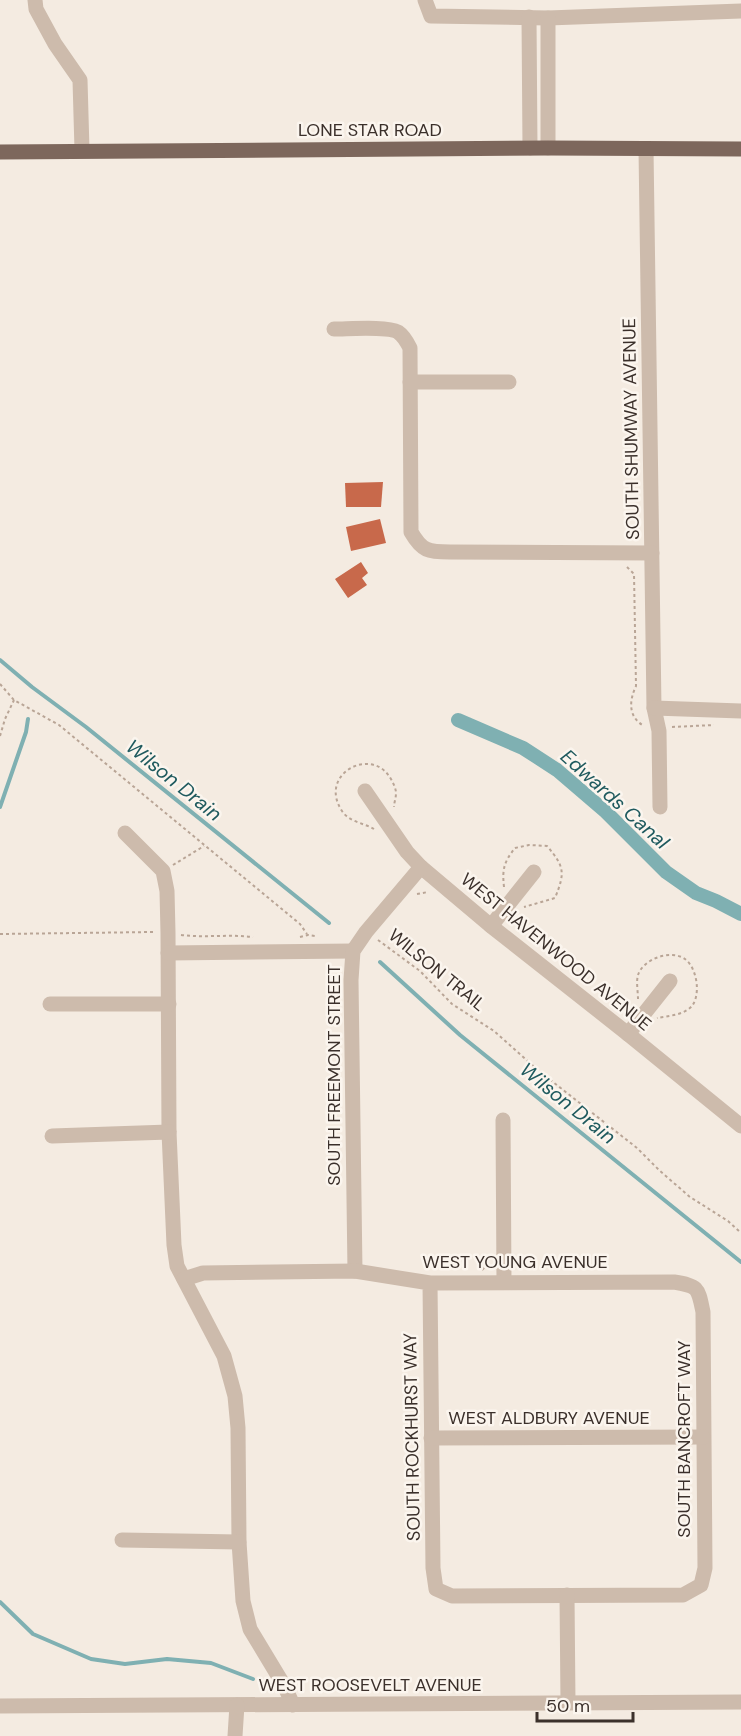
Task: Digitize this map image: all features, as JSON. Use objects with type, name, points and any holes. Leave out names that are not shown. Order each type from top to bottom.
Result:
[{"type":"main road","name":"LONE STAR ROAD","points":[[0,152],[530,148],[741,149]]},
{"type":"street","points":[[35,0],[36,9],[55,44],[80,80],[82,150]]},
{"type":"street","points":[[425,0],[432,16],[548,18],[736,7]]},
{"type":"street","points":[[529,18],[530,148]]},
{"type":"street","points":[[548,18],[548,148]]},
{"type":"street","name":"SOUTH SHUMWAY AVENUE","points":[[646,149],[654,708],[659,731],[660,807]]},
{"type":"street","points":[[334,329],[387,329],[397,332],[410,348],[411,531],[417,544],[428,551],[450,552],[652,553]]},
{"type":"street","points":[[410,382],[509,382]]},
{"type":"street","points":[[654,708],[741,711]]},
{"type":"street","name":"WEST HAVENWOOD AVENUE","points":[[365,791],[407,852],[421,867],[491,926],[741,1126]]},
{"type":"street","points":[[125,833],[163,871],[166,891],[169,1132],[177,1266],[224,1356],[235,1396],[243,1601],[250,1629],[285,1687],[293,1705]]},
{"type":"street","name":"SOUTH FREEMONT STREET","points":[[355,1272],[351,980],[353,951],[366,932],[421,867]]},
{"type":"street","points":[[491,926],[534,872]]},
{"type":"street","points":[[168,953],[353,951]]},
{"type":"street","points":[[628,1034],[670,981]]},
{"type":"street","points":[[50,1004],[169,1004]]},
{"type":"street","points":[[503,1120],[504,1282]]},
{"type":"street","points":[[52,1136],[169,1132]]},
{"type":"street","name":"WEST YOUNG AVENUE","points":[[184,1279],[203,1273],[355,1272],[430,1283],[674,1282],[692,1285],[699,1292]]},
{"type":"street","name":"SOUTH ROCKHURST WAY","points":[[430,1283],[433,1568],[436,1589],[452,1596],[567,1595]]},
{"type":"street","name":"SOUTH BANCROFT WAY","points":[[567,1595],[683,1595],[701,1585],[705,1568],[704,1311],[699,1292]]},
{"type":"street","name":"WEST ALDBURY AVENUE","points":[[431,1438],[704,1437]]},
{"type":"street","points":[[122,1540],[239,1542]]},
{"type":"street","points":[[567,1595],[568,1703]]},
{"type":"street","name":"WEST ROOSEVELT AVENUE","points":[[0,1706],[741,1702]]},
{"type":"street","points":[[236,1736],[237,1706]]},
{"type":"path","points":[[627,567],[634,574],[635,603],[636,686],[630,706],[632,714],[639,723],[659,731],[674,726],[709,726],[720,723]]},
{"type":"path","points":[[0,684],[14,700],[59,725],[300,924],[308,935],[308,951]]},
{"type":"path","points":[[0,736],[5,718],[14,700]]},
{"type":"path","points":[[163,871],[204,846]]},
{"type":"path","points":[[412,896],[427,892],[433,895]]},
{"type":"path","points":[[0,934],[155,932]]},
{"type":"path","name":"WILSON TRAIL","points":[[366,932],[420,971],[452,1004],[495,1031],[539,1071],[637,1148],[690,1197],[728,1221],[741,1233]]},
{"type":"path","points":[[480,1272],[487,1265],[490,1251]]},
{"type":"building","points":[[383,482],[381,507],[346,507],[345,483]]},
{"type":"building","points":[[380,519],[386,543],[351,551],[346,527]]},
{"type":"building","points":[[361,562],[368,573],[362,578],[367,585],[348,598],[335,579]]},
{"type":"waterway","name":"Wilson Drain","points":[[0,660],[329,923]]},
{"type":"waterway","points":[[0,807],[26,732],[28,719]]},
{"type":"waterway","name":"Edwards Canal","points":[[458,720],[523,748],[557,770],[606,812],[666,872],[696,893],[741,914]]},
{"type":"waterway","name":"Wilson Drain","points":[[380,962],[460,1035],[741,1262]]},
{"type":"waterway","points":[[0,1602],[33,1634],[91,1659],[125,1664],[167,1659],[211,1663],[253,1679]]}]
